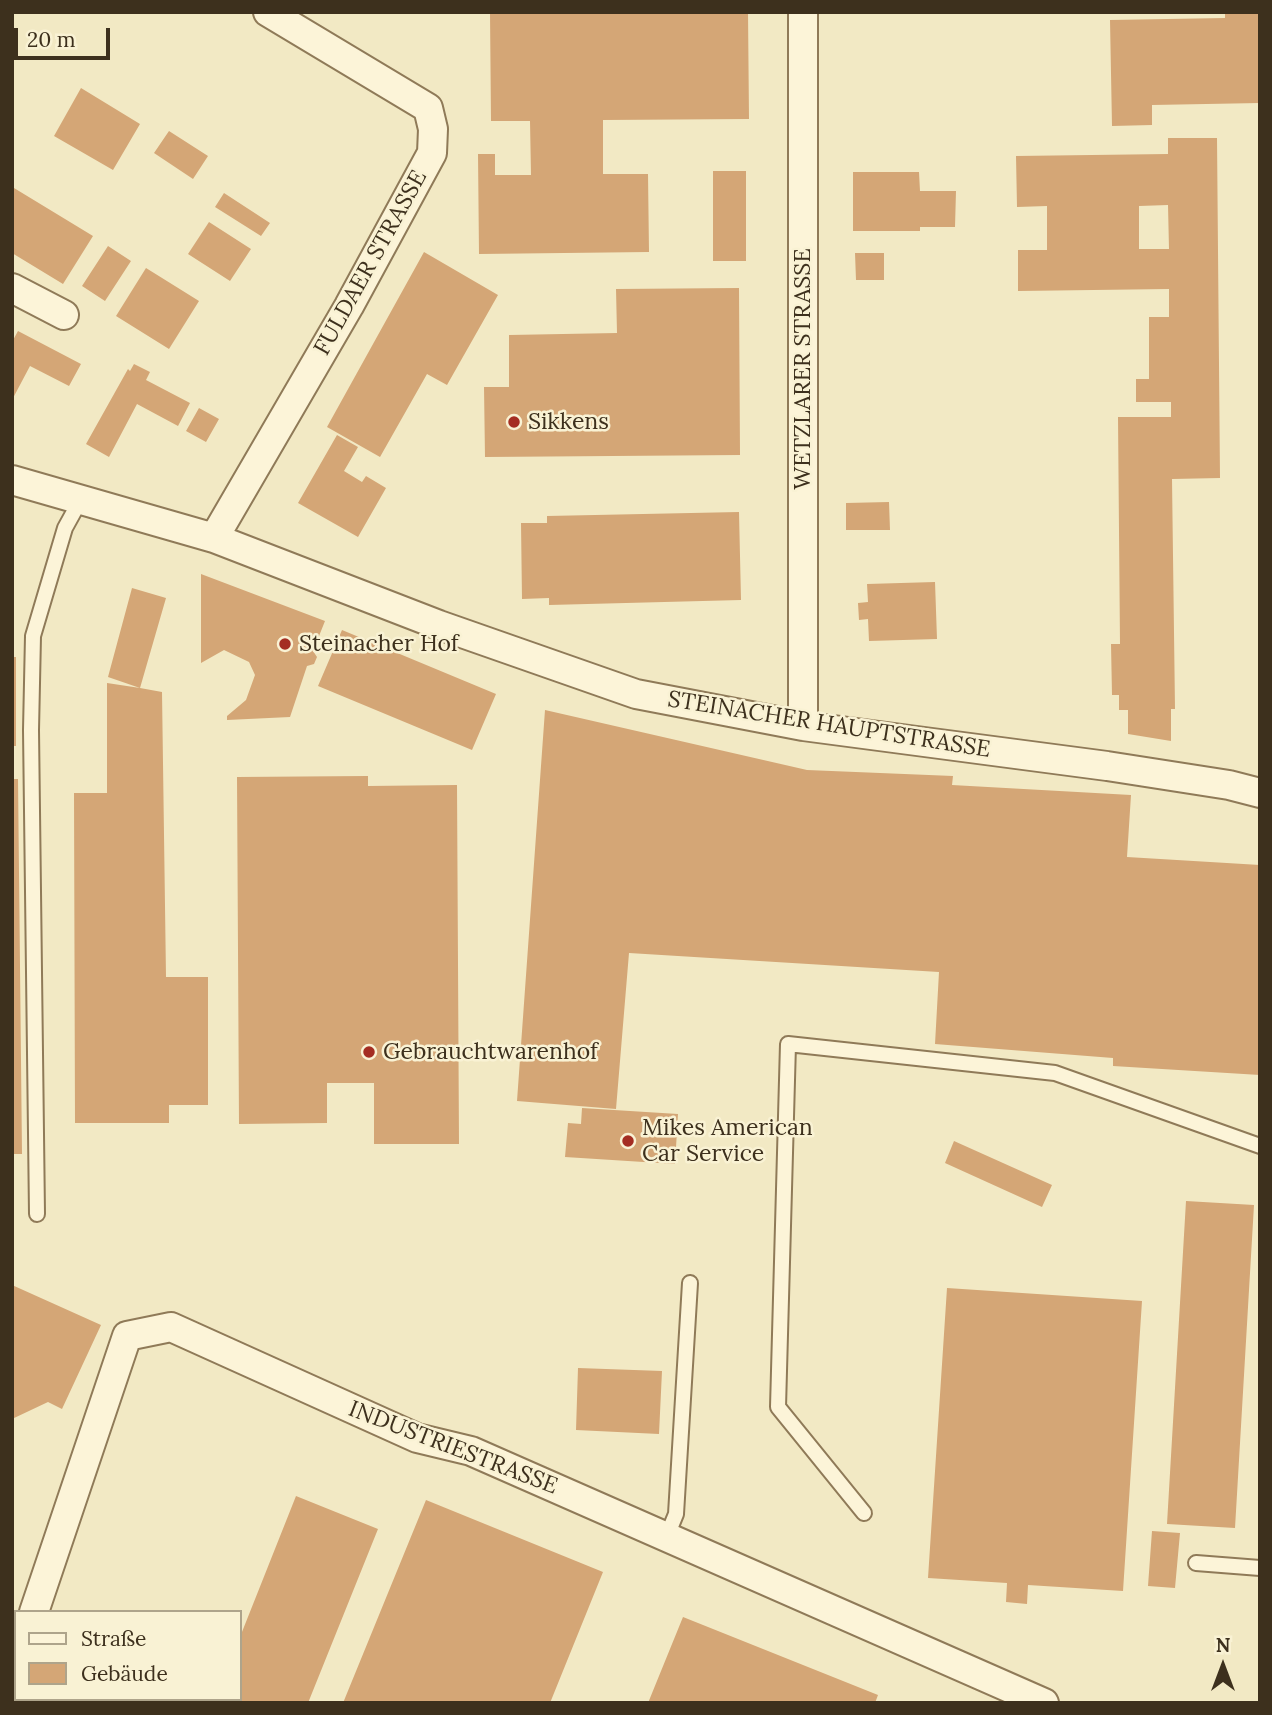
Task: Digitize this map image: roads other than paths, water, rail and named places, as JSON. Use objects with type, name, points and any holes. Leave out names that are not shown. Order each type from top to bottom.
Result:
[{"type":"street","name":"FULDAER STRASSE","points":[[214,538],[349,306],[432,153],[433,129],[428,108],[268,12]]},
{"type":"street","name":"WETZLARER STRASSE","points":[[803,12],[803,726]]},
{"type":"street","points":[[12,288],[64,315]]},
{"type":"street","name":"STEINACHER HAUPTSTRASSE","points":[[12,480],[214,538],[439,625],[636,694],[803,726],[1107,766],[1229,785],[1260,793]]},
{"type":"street","name":"INDUSTRIESTRASSE","points":[[35,1610],[127,1336],[171,1327],[417,1438],[471,1451],[1044,1703]]},
{"type":"lane","points":[[37,1214],[31,730],[33,636],[65,528],[81,499]]},
{"type":"lane","points":[[864,1513],[778,1407],[788,1044],[1055,1073],[1260,1146]]},
{"type":"lane","points":[[667,1536],[676,1514],[690,1283]]},
{"type":"lane","points":[[1196,1563],[1260,1569]]},
{"type":"place","name":"Sikkens","points":[[514,422]]},
{"type":"place","name":"Steinacher Hof","points":[[285,644]]},
{"type":"place","name":"Gebrauchtwarenhof","points":[[369,1052]]},
{"type":"place","name":"Mikes American Car Service","points":[[628,1141]]}]
